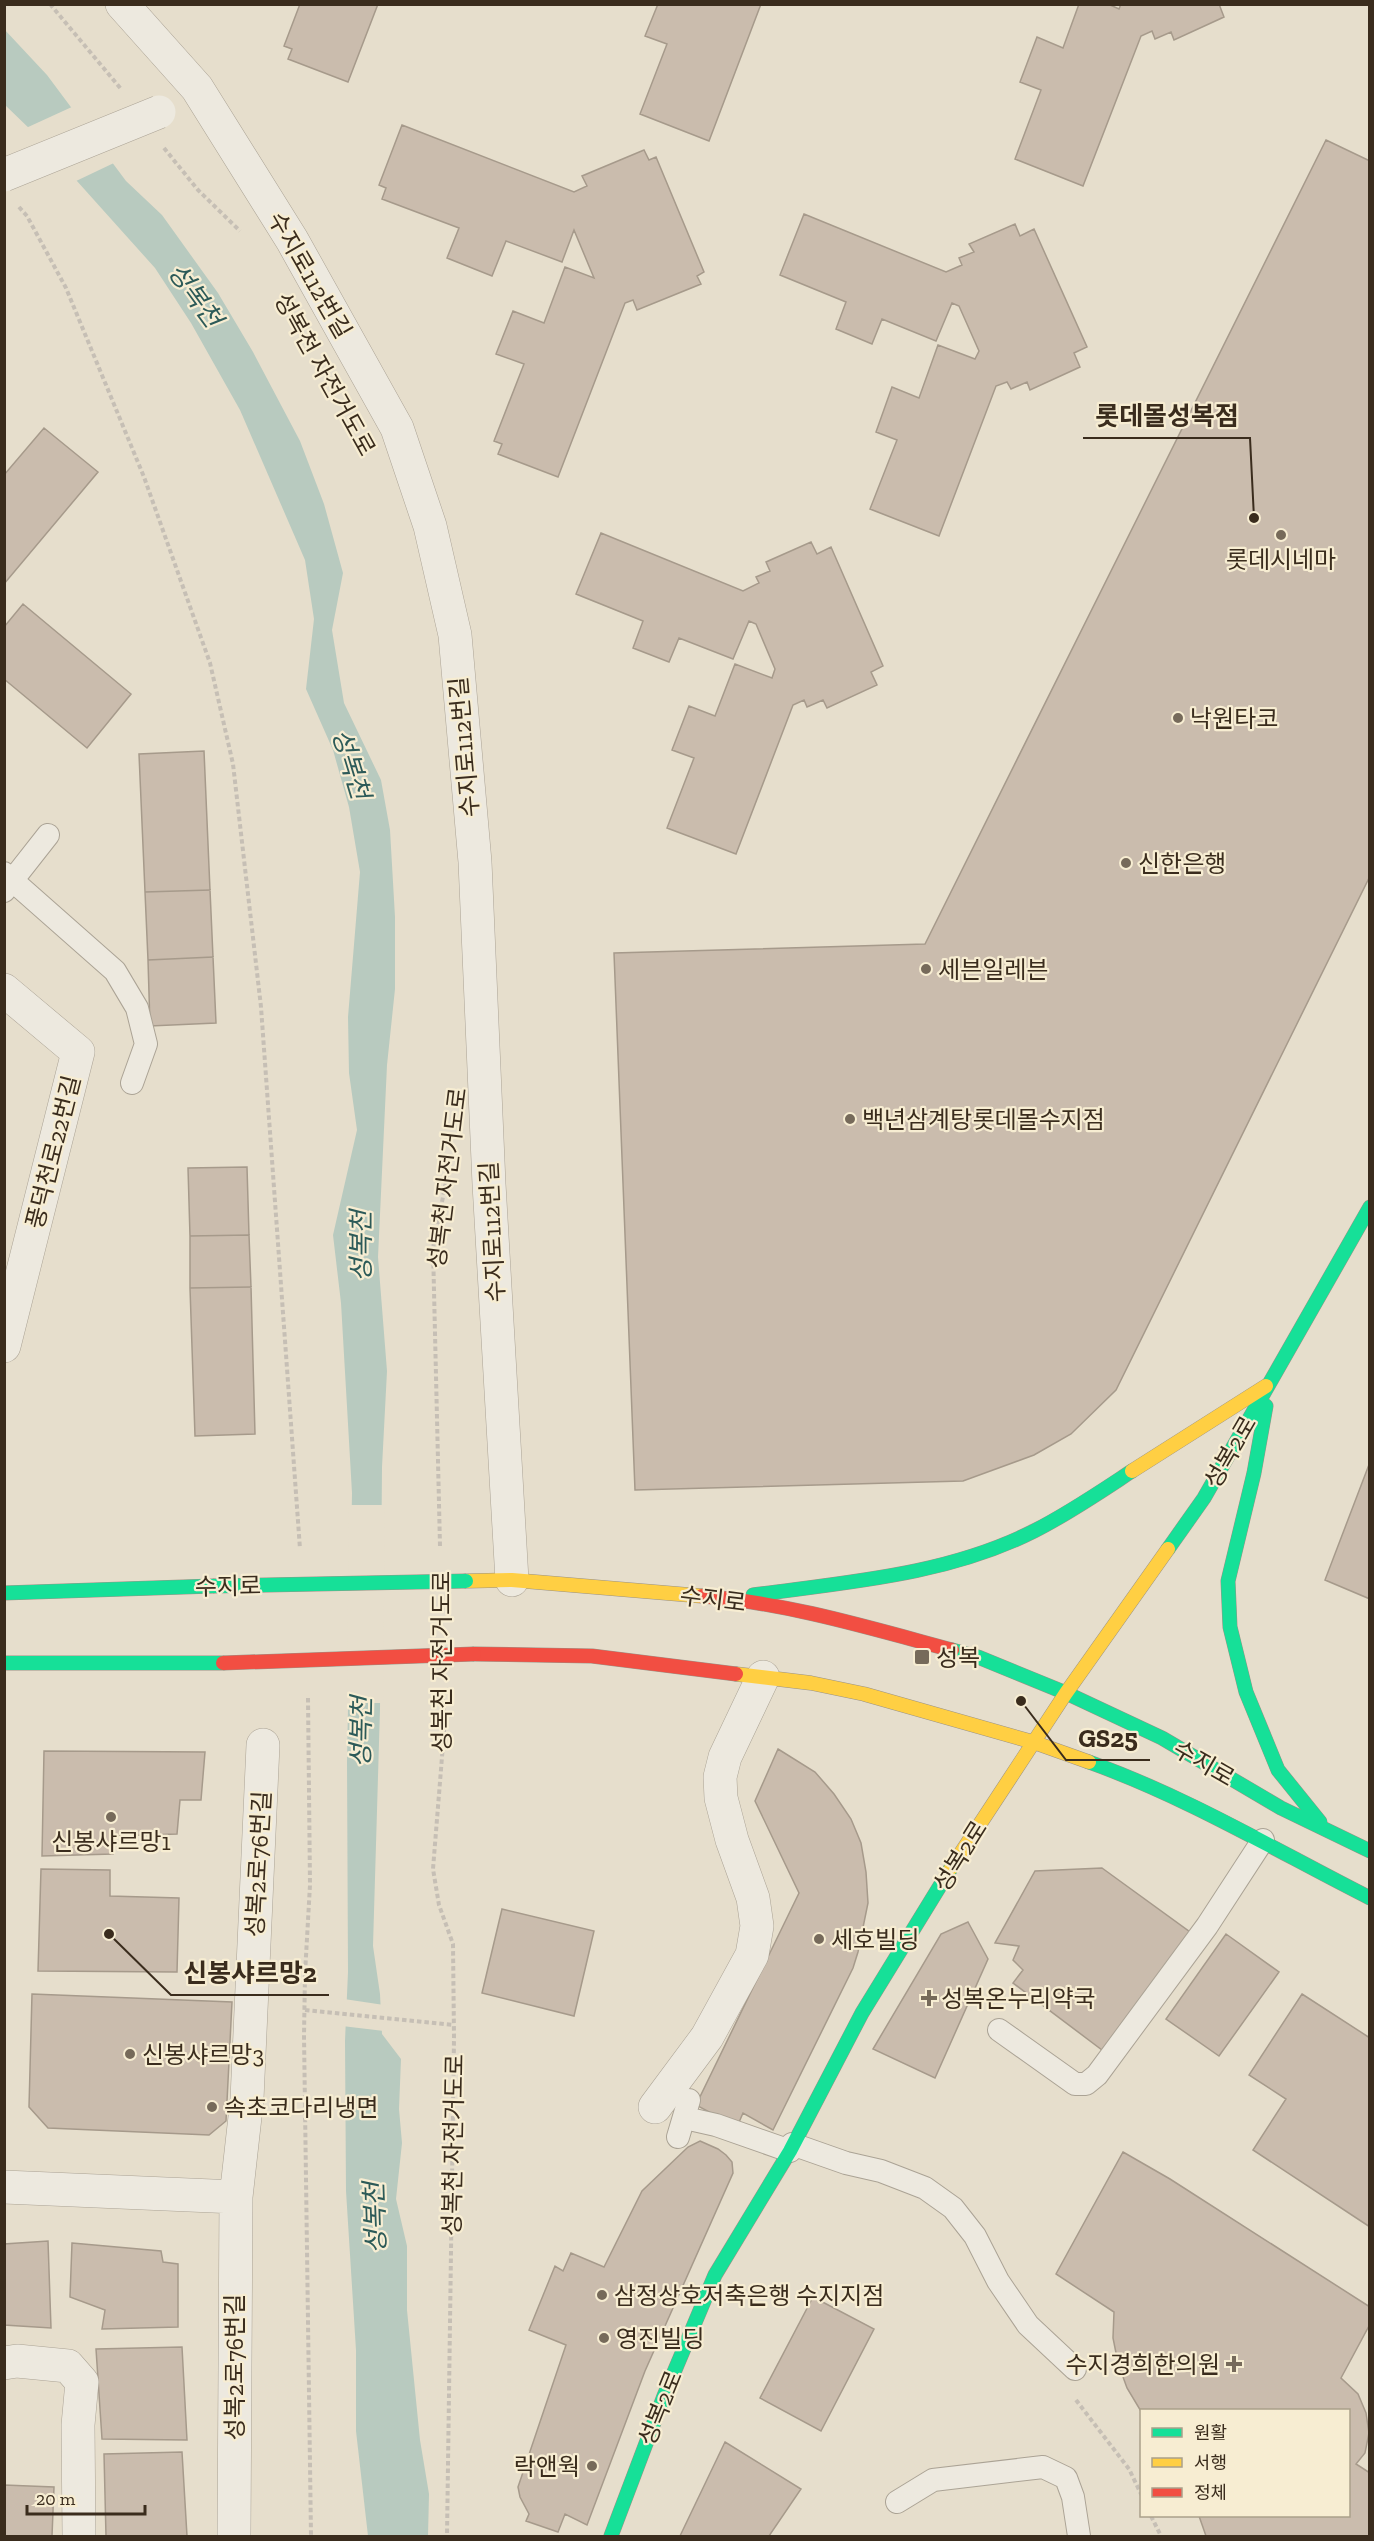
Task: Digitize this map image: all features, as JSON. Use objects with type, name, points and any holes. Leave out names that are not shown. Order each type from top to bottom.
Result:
[{"type":"main road","name":"성복2로","points":[[611,2536],[664,2396],[716,2275],[791,2148],[862,2013],[1033,1742],[1204,1498],[1370,1207]]},
{"type":"main road","points":[[730,1598],[919,1572],[999,1546],[1033,1532],[1063,1515],[1270,1384]]},
{"type":"main road","points":[[1270,1384],[1254,1473],[1228,1581],[1230,1627],[1246,1692],[1278,1770],[1327,1830]]},
{"type":"main road","name":"수지로","points":[[4,1593],[512,1580],[730,1598],[845,1621],[978,1657],[1066,1693],[1162,1738],[1281,1808],[1370,1851]]},
{"type":"main road","name":"수지로","points":[[4,1663],[223,1663],[474,1654],[592,1656],[811,1683],[864,1694],[1033,1742],[1132,1777],[1263,1840],[1318,1872],[1370,1898]]},
{"type":"street","name":"수지로112번길","points":[[122,4],[197,88],[292,240],[397,428],[430,526],[454,635],[475,862],[490,1208],[512,1580]]},
{"type":"street","points":[[8,187],[160,128],[197,88]]},
{"type":"street","name":"풍덕천로22번길","points":[[4,990],[78,1052],[4,1346]]},
{"type":"street","points":[[677,2116],[707,2037],[752,1955],[758,1926],[753,1898],[732,1840],[721,1798],[720,1777],[725,1757],[763,1677]]},
{"type":"street","name":"성복2로76번길","points":[[234,2536],[236,2197],[247,2099],[263,1745]]},
{"type":"street","points":[[4,2187],[236,2197]]},
{"type":"street","points":[[4,2363],[17,2361],[68,2366],[82,2382],[78,2425],[79,2536]]},
{"type":"lane","points":[[48,835],[7,882],[115,971],[137,1008],[146,1044],[132,1083]]},
{"type":"lane","points":[[999,2030],[1075,2084],[1086,2084],[1097,2075],[1194,1944],[1263,1840]]},
{"type":"lane","points":[[677,2116],[881,2171],[926,2188],[953,2208],[975,2236],[998,2281],[1028,2325],[1074,2369]]},
{"type":"lane","points":[[897,2502],[933,2480],[1042,2467],[1066,2478],[1074,2497],[1079,2536]]},
{"type":"path","points":[[50,4],[128,98]]},
{"type":"path","points":[[160,128],[198,190],[246,239]]},
{"type":"path","points":[[8,187],[27,216],[66,288],[144,477],[210,663],[233,764],[261,1007],[300,1559]]},
{"type":"path","name":"성복천 자전거도로","points":[[440,1555],[433,1248],[451,1157]]},
{"type":"path","name":"성복천 자전거도로","points":[[443,1685],[444,1732],[433,1869],[439,1905],[453,1944],[454,2025],[447,2536]]},
{"type":"path","points":[[308,1688],[310,1885],[305,2010],[311,2536]]},
{"type":"path","points":[[305,2010],[454,2025]]},
{"type":"path","points":[[1071,2394],[1129,2469],[1140,2492]]},
{"type":"path","points":[[1152,2517],[1161,2536]]},
{"type":"water","name":"성복천","points":[[4,29],[47,75],[126,181],[162,215],[218,293],[253,352],[300,441],[324,504],[343,573],[332,630],[344,703],[381,780],[390,830],[395,917],[395,989],[387,1065],[378,1257],[387,1371],[382,1467],[380,1709],[373,1946],[380,1994],[382,2034],[401,2059],[399,2109],[402,2143],[396,2199],[407,2246],[407,2310],[420,2440],[429,2494],[428,2536],[368,2536],[356,2431],[356,2350],[346,2191],[347,1762],[352,1493],[341,1303],[333,1235],[357,1130],[349,1073],[348,1017],[360,872],[349,807],[333,750],[306,689],[314,619],[305,560],[240,410],[191,323],[155,268],[33,132],[5,105]]},
{"type":"pier","points":[[74,106],[116,162],[74,182],[26,128]]},
{"type":"pier","points":[[349,1505],[385,1505],[383,1703],[347,1703]]},
{"type":"pier","points":[[344,1999],[384,2005],[384,2031],[342,2026]]},
{"type":"building","points":[[300,4],[378,4],[348,82],[288,59],[292,49],[284,46]]},
{"type":"building","points":[[658,4],[761,4],[709,141],[640,114],[667,44],[645,36]]},
{"type":"building","points":[[1079,4],[1108,4],[1119,9],[1121,4],[1219,4],[1224,17],[1174,40],[1171,32],[1155,39],[1152,31],[1141,36],[1083,186],[1015,159],[1041,90],[1020,82],[1037,37],[1063,48]]},
{"type":"building","points":[[402,125],[574,192],[587,186],[582,176],[644,150],[649,160],[656,157],[704,272],[697,276],[701,284],[637,310],[633,300],[625,303],[558,477],[498,454],[502,444],[494,441],[524,364],[496,354],[513,311],[544,323],[565,267],[594,278],[574,230],[562,262],[506,241],[492,276],[447,258],[459,228],[382,199],[386,188],[379,185]]},
{"type":"building","points":[[1326,140],[1370,161],[1370,876],[1116,1390],[1071,1434],[1034,1455],[963,1481],[635,1490],[614,953],[925,944]]},
{"type":"building","points":[[804,214],[946,272],[962,265],[959,258],[974,252],[969,244],[1015,224],[1020,236],[1034,229],[1087,347],[1074,353],[1080,367],[1030,390],[1027,382],[1011,389],[1007,382],[996,386],[939,536],[870,509],[897,440],[876,432],[892,387],[919,398],[938,345],[975,359],[979,351],[959,306],[952,303],[936,341],[882,319],[872,344],[836,329],[846,302],[780,275]]},
{"type":"building","points":[[44,428],[98,472],[4,584],[4,475]]},
{"type":"building","points":[[601,533],[743,591],[759,583],[756,577],[770,571],[766,562],[811,542],[817,554],[831,547],[883,666],[871,672],[877,685],[827,708],[823,700],[807,707],[804,700],[793,705],[736,854],[667,828],[694,758],[672,750],[689,706],[715,716],[735,664],[772,678],[775,669],[756,624],[749,621],[733,659],[679,638],[669,662],[633,648],[643,621],[576,594]]},
{"type":"building","points":[[23,604],[131,694],[87,748],[4,679],[4,627]]},
{"type":"building","points":[[204,751],[210,890],[145,892],[139,754]]},
{"type":"building","points":[[210,890],[213,957],[148,960],[145,892]]},
{"type":"building","points":[[213,957],[216,1023],[150,1026],[148,960]]},
{"type":"building","points":[[247,1167],[249,1235],[190,1236],[188,1168]]},
{"type":"building","points":[[249,1235],[251,1287],[190,1288],[190,1236]]},
{"type":"building","points":[[251,1287],[255,1434],[195,1436],[190,1288]]},
{"type":"building","points":[[1370,1462],[1370,1599],[1325,1580]]},
{"type":"building","name":"세호빌딩","points":[[778,1749],[815,1772],[851,1819],[861,1843],[868,1903],[853,1968],[773,2130],[743,2113],[737,2127],[696,2105],[799,1893],[755,1801]]},
{"type":"building","name":"신봉샤르망1","points":[[44,1751],[205,1752],[201,1800],[180,1800],[177,1834],[112,1836],[113,1854],[42,1856]]},
{"type":"building","points":[[1102,1868],[1190,1932],[1102,2050],[1013,1983],[1023,1970],[1013,1960],[1019,1946],[995,1943],[1035,1871]]},
{"type":"building","points":[[41,1869],[110,1870],[110,1896],[179,1898],[177,1972],[38,1971]]},
{"type":"building","points":[[502,1909],[594,1931],[574,2016],[482,1993]]},
{"type":"building","points":[[968,1922],[988,1959],[935,2078],[873,2049],[941,1934]]},
{"type":"building","points":[[1226,1934],[1279,1972],[1219,2056],[1166,2019]]},
{"type":"building","name":"신봉샤르망3","points":[[32,1994],[232,2002],[226,2121],[209,2135],[48,2128],[29,2107]]},
{"type":"building","points":[[1302,1994],[1370,2038],[1370,2227],[1253,2150],[1286,2099],[1249,2075]]},
{"type":"building","name":"영진빌딩","points":[[700,2141],[726,2155],[732,2162],[733,2173],[645,2371],[587,2525],[565,2514],[558,2532],[526,2521],[529,2514],[520,2497],[518,2487],[566,2345],[529,2330],[555,2266],[563,2271],[571,2253],[604,2267],[642,2191],[688,2147]]},
{"type":"building","points":[[1123,2152],[1170,2179],[1370,2307],[1370,2324],[1341,2378],[1358,2394],[1366,2413],[1369,2433],[1365,2453],[1356,2464],[1370,2473],[1370,2536],[1206,2536],[1199,2517],[1350,2517],[1350,2409],[1140,2410],[1127,2388],[1118,2363],[1113,2338],[1114,2312],[1056,2274]]},
{"type":"building","points":[[48,2241],[51,2328],[4,2325],[4,2244]]},
{"type":"building","points":[[72,2243],[161,2251],[163,2262],[178,2264],[178,2327],[102,2329],[105,2310],[70,2297]]},
{"type":"building","points":[[813,2297],[874,2329],[821,2431],[760,2398]]},
{"type":"building","points":[[182,2347],[187,2440],[102,2439],[96,2349]]},
{"type":"building","points":[[725,2442],[801,2489],[769,2536],[680,2536]]},
{"type":"building","points":[[182,2452],[187,2536],[106,2536],[104,2454]]},
{"type":"building","points":[[4,2485],[54,2487],[52,2536],[4,2536]]},
{"type":"traffic: fast","points":[[1168,1549],[1204,1498],[1370,1207]]},
{"type":"traffic: fast","points":[[1266,1406],[1254,1473],[1228,1581],[1230,1627],[1246,1692],[1278,1770],[1320,1822]]},
{"type":"traffic: fast","points":[[753,1595],[896,1575],[967,1558],[1034,1531],[1132,1471]]},
{"type":"traffic: fast","points":[[213,1586],[466,1581]]},
{"type":"traffic: fast","points":[[4,1593],[213,1586]]},
{"type":"traffic: fast","points":[[952,1650],[978,1657],[1066,1693],[1162,1738],[1281,1808],[1370,1851]]},
{"type":"traffic: fast","points":[[4,1663],[223,1663]]},
{"type":"traffic: fast","points":[[1089,1762],[1161,1791],[1370,1898]]},
{"type":"traffic: fast","points":[[611,2536],[664,2396],[715,2275],[790,2151],[862,2013],[951,1868]]},
{"type":"traffic: slow","points":[[1132,1471],[1266,1386]]},
{"type":"traffic: slow","points":[[951,1868],[1066,1693],[1168,1549]]},
{"type":"traffic: slow","points":[[466,1581],[512,1580],[702,1596]]},
{"type":"traffic: slow","points":[[736,1674],[811,1683],[864,1694],[1033,1742],[1089,1762]]},
{"type":"traffic: jam","points":[[702,1596],[797,1610],[952,1650]]},
{"type":"traffic: jam","points":[[474,1654],[592,1656],[736,1674]]},
{"type":"traffic: jam","points":[[223,1663],[474,1654]]},
{"type":"place","name":"롯데몰성복점","points":[[1254,518]]},
{"type":"place","name":"롯데시네마","points":[[1281,535]]},
{"type":"place","name":"낙원타코","points":[[1178,718]]},
{"type":"place","name":"신한은행","points":[[1126,863]]},
{"type":"place","name":"세븐일레븐","points":[[926,969]]},
{"type":"place","name":"백년삼계탕롯데몰수지점","points":[[850,1119]]},
{"type":"place","name":"성복","points":[[922,1657]]},
{"type":"place","name":"GS25","points":[[1021,1701]]},
{"type":"place","name":"신봉샤르망1","points":[[111,1817]]},
{"type":"place","name":"신봉샤르망2","points":[[109,1934]]},
{"type":"place","name":"세호빌딩","points":[[819,1939]]},
{"type":"place","name":"성복온누리약국","points":[[929,1998]]},
{"type":"place","name":"신봉샤르망3","points":[[130,2054]]},
{"type":"place","name":"속초코다리냉면","points":[[212,2107]]},
{"type":"place","name":"삼정상호저축은행 수지지점","points":[[602,2295]]},
{"type":"place","name":"영진빌딩","points":[[604,2338]]},
{"type":"place","name":"수지경희한의원","points":[[1234,2364]]},
{"type":"place","name":"락앤웍","points":[[592,2466]]}]
